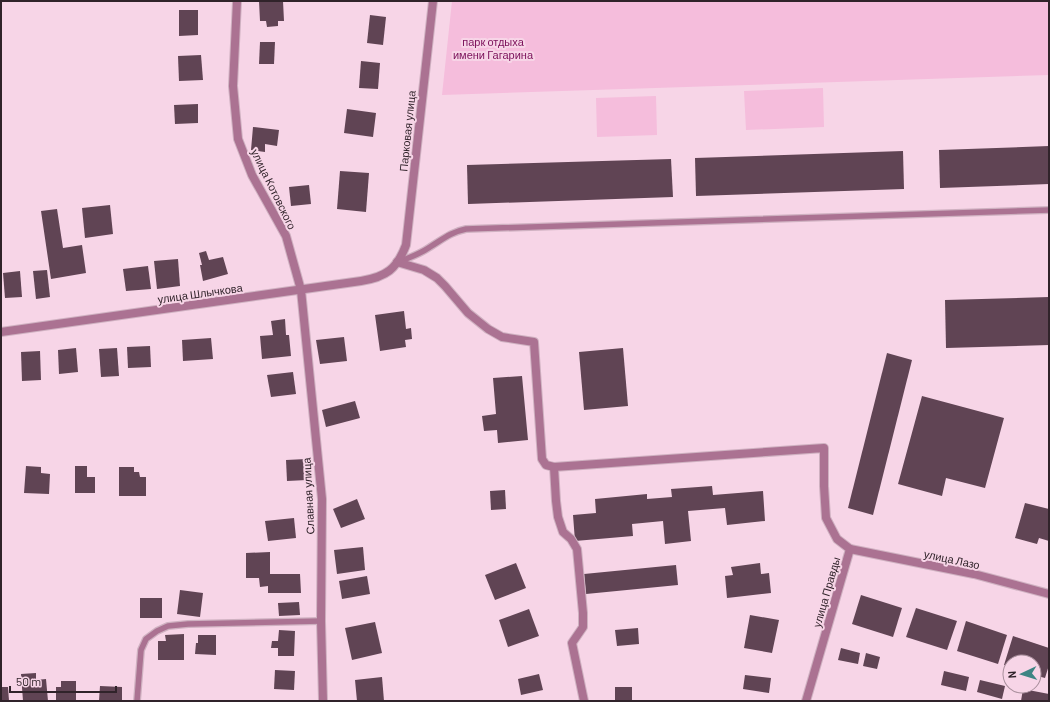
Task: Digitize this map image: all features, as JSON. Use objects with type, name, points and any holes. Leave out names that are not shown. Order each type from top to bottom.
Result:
[{"type":"street","name":"улица Котовского","points":[[237,1],[233,86],[238,139],[252,175],[286,236],[301,290]]},
{"type":"street","name":"Парковая улица","points":[[397,262],[402,255],[406,244],[433,1]]},
{"type":"street","name":"улица Шлычкова","points":[[1,332],[375,279],[385,274],[397,262]]},
{"type":"street","points":[[397,262],[424,270],[437,278],[468,314],[488,329],[502,337],[534,342],[542,459],[546,465],[554,467],[558,517],[563,532],[571,539],[577,549],[583,613],[582,627],[572,643],[584,701]]},
{"type":"street","name":"Славная улица","points":[[301,290],[322,499],[323,701]]},
{"type":"street","name":"улица Правды","points":[[554,467],[824,448],[826,518],[837,539],[850,549],[806,701]]},
{"type":"street","name":"улица Лазо","points":[[850,549],[974,574],[1049,594]]},
{"type":"lane","points":[[397,262],[421,253],[449,234],[466,229],[1049,210]]},
{"type":"lane","points":[[137,701],[140,650],[146,639],[157,631],[168,626],[188,624],[322,621]]},
{"type":"green space","name":"парк отдыха имени Гагарина","points":[[452,1],[1049,1],[1049,75],[442,95]]},
{"type":"green space","points":[[823,88],[824,127],[746,130],[744,91]]},
{"type":"green space","points":[[656,96],[657,135],[597,137],[596,98]]},
{"type":"building","points":[[259,1],[283,1],[284,21],[278,21],[278,26],[267,27],[266,21],[260,21]]},
{"type":"building","points":[[179,10],[198,10],[198,35],[179,36]]},
{"type":"building","points":[[370,15],[386,17],[383,45],[367,43]]},
{"type":"building","points":[[260,42],[275,42],[274,64],[259,64]]},
{"type":"building","points":[[201,55],[203,80],[179,81],[178,56]]},
{"type":"building","points":[[361,61],[380,63],[378,89],[359,88]]},
{"type":"building","points":[[198,104],[198,123],[175,124],[174,105]]},
{"type":"building","points":[[347,109],[376,113],[373,137],[344,133]]},
{"type":"building","points":[[253,127],[279,130],[277,146],[265,144],[265,152],[251,150]]},
{"type":"building","points":[[1049,146],[1049,184],[940,188],[939,150]]},
{"type":"building","points":[[903,151],[904,189],[696,196],[695,158]]},
{"type":"building","points":[[671,159],[673,197],[468,204],[467,165]]},
{"type":"building","points":[[340,171],[369,173],[366,212],[337,209]]},
{"type":"building","points":[[309,185],[311,204],[291,206],[289,187]]},
{"type":"building","points":[[110,205],[113,234],[85,238],[82,208]]},
{"type":"building","points":[[57,209],[63,248],[82,245],[86,273],[51,279],[41,211]]},
{"type":"building","points":[[206,251],[209,260],[223,257],[228,274],[203,281],[200,265],[202,265],[199,253]]},
{"type":"building","points":[[178,259],[180,286],[157,289],[154,261]]},
{"type":"building","points":[[148,266],[151,289],[126,291],[123,269]]},
{"type":"building","points":[[47,270],[50,297],[36,299],[33,271]]},
{"type":"building","points":[[20,271],[22,297],[5,298],[3,273]]},
{"type":"building","points":[[1049,297],[1049,345],[946,348],[945,300]]},
{"type":"building","points":[[404,311],[406,329],[411,328],[412,339],[405,340],[406,347],[380,351],[375,315]]},
{"type":"building","points":[[285,319],[286,335],[289,335],[291,356],[262,359],[260,336],[273,335],[271,321]]},
{"type":"building","points":[[344,337],[347,361],[320,364],[316,340]]},
{"type":"building","points":[[211,338],[213,359],[183,361],[182,340]]},
{"type":"building","points":[[150,346],[151,367],[128,368],[127,347]]},
{"type":"building","points":[[76,348],[78,372],[59,374],[58,350]]},
{"type":"building","points":[[117,348],[119,376],[101,377],[99,349]]},
{"type":"building","points":[[623,348],[628,406],[584,410],[579,352]]},
{"type":"building","points":[[40,351],[41,380],[22,381],[21,352]]},
{"type":"building","points":[[887,353],[912,360],[873,515],[848,508]]},
{"type":"building","points":[[293,372],[296,394],[271,397],[267,375]]},
{"type":"building","points":[[522,376],[528,440],[498,443],[497,430],[484,431],[482,416],[496,414],[493,378]]},
{"type":"building","points":[[922,396],[1004,418],[985,488],[946,478],[942,496],[898,484]]},
{"type":"building","points":[[355,401],[360,418],[326,427],[322,410]]},
{"type":"building","points":[[306,459],[307,480],[287,481],[286,460]]},
{"type":"building","points":[[26,466],[41,467],[41,473],[50,474],[49,494],[24,493]]},
{"type":"building","points":[[75,466],[87,466],[87,477],[95,477],[95,493],[75,493]]},
{"type":"building","points":[[119,467],[134,467],[134,472],[139,472],[140,477],[146,477],[146,496],[119,496]]},
{"type":"building","points":[[712,486],[713,495],[763,491],[765,521],[727,525],[725,508],[688,511],[691,541],[665,544],[663,521],[632,524],[633,536],[575,541],[573,515],[596,513],[595,499],[647,494],[647,499],[672,497],[671,489]]},
{"type":"building","points":[[505,490],[506,509],[491,510],[490,491]]},
{"type":"building","points":[[357,499],[365,519],[341,528],[333,509]]},
{"type":"building","points":[[1025,503],[1049,509],[1049,541],[1039,538],[1037,544],[1015,538]]},
{"type":"building","points":[[294,518],[296,538],[268,541],[265,521]]},
{"type":"building","points":[[363,547],[365,570],[337,574],[334,550]]},
{"type":"building","points":[[270,552],[270,574],[300,574],[301,593],[268,593],[268,586],[260,587],[259,578],[246,578],[246,553]]},
{"type":"building","points":[[516,563],[526,588],[495,600],[485,575]]},
{"type":"building","points":[[760,563],[761,574],[769,573],[771,593],[727,598],[725,576],[733,575],[731,567]]},
{"type":"building","points":[[676,565],[678,585],[586,594],[584,574]]},
{"type":"building","points":[[367,576],[370,594],[342,599],[339,581]]},
{"type":"building","points":[[180,590],[203,593],[200,617],[177,614]]},
{"type":"building","points":[[861,595],[902,608],[893,637],[852,624]]},
{"type":"building","points":[[140,598],[162,598],[162,618],[140,618]]},
{"type":"building","points":[[299,602],[300,615],[279,616],[278,603]]},
{"type":"building","points":[[916,608],[957,621],[947,650],[906,637]]},
{"type":"building","points":[[529,609],[539,636],[508,647],[499,620]]},
{"type":"building","points":[[750,615],[779,620],[772,653],[744,648]]},
{"type":"building","points":[[966,621],[1007,635],[998,664],[957,651]]},
{"type":"building","points":[[375,622],[382,653],[352,660],[345,628]]},
{"type":"building","points":[[638,628],[639,644],[617,646],[615,630]]},
{"type":"building","points":[[279,630],[295,631],[294,656],[278,656],[278,648],[271,648],[272,641],[278,641]]},
{"type":"building","points":[[184,634],[184,660],[158,660],[158,641],[166,641],[165,635]]},
{"type":"building","points":[[198,635],[216,635],[216,655],[195,654],[196,643],[198,643]]},
{"type":"building","points":[[1013,636],[1049,648],[1049,665],[1045,678],[1042,677],[1042,654],[1007,654]]},
{"type":"building","points":[[841,648],[860,653],[858,664],[838,660]]},
{"type":"building","points":[[866,653],[880,657],[877,669],[863,666]]},
{"type":"building","points":[[275,670],[295,671],[294,690],[274,689]]},
{"type":"building","points":[[944,671],[969,677],[966,691],[941,685]]},
{"type":"building","points":[[36,673],[36,680],[46,679],[48,701],[23,701],[21,674]]},
{"type":"building","points":[[539,674],[543,690],[521,695],[518,679]]},
{"type":"building","points":[[745,675],[771,678],[769,693],[743,689]]},
{"type":"building","points":[[382,677],[384,701],[357,701],[355,680]]},
{"type":"building","points":[[980,680],[1002,685],[1003,694],[1002,699],[977,692]]},
{"type":"building","points":[[61,681],[76,681],[76,701],[56,701],[56,687],[61,687]]},
{"type":"building","points":[[100,686],[122,687],[122,701],[99,701]]},
{"type":"building","points":[[1,687],[8,687],[9,701],[1,701]]},
{"type":"building","points":[[615,687],[632,687],[632,701],[615,701]]},
{"type":"building","points":[[1042,693],[1049,694],[1049,701],[1021,701],[1022,694],[1042,694]]}]
